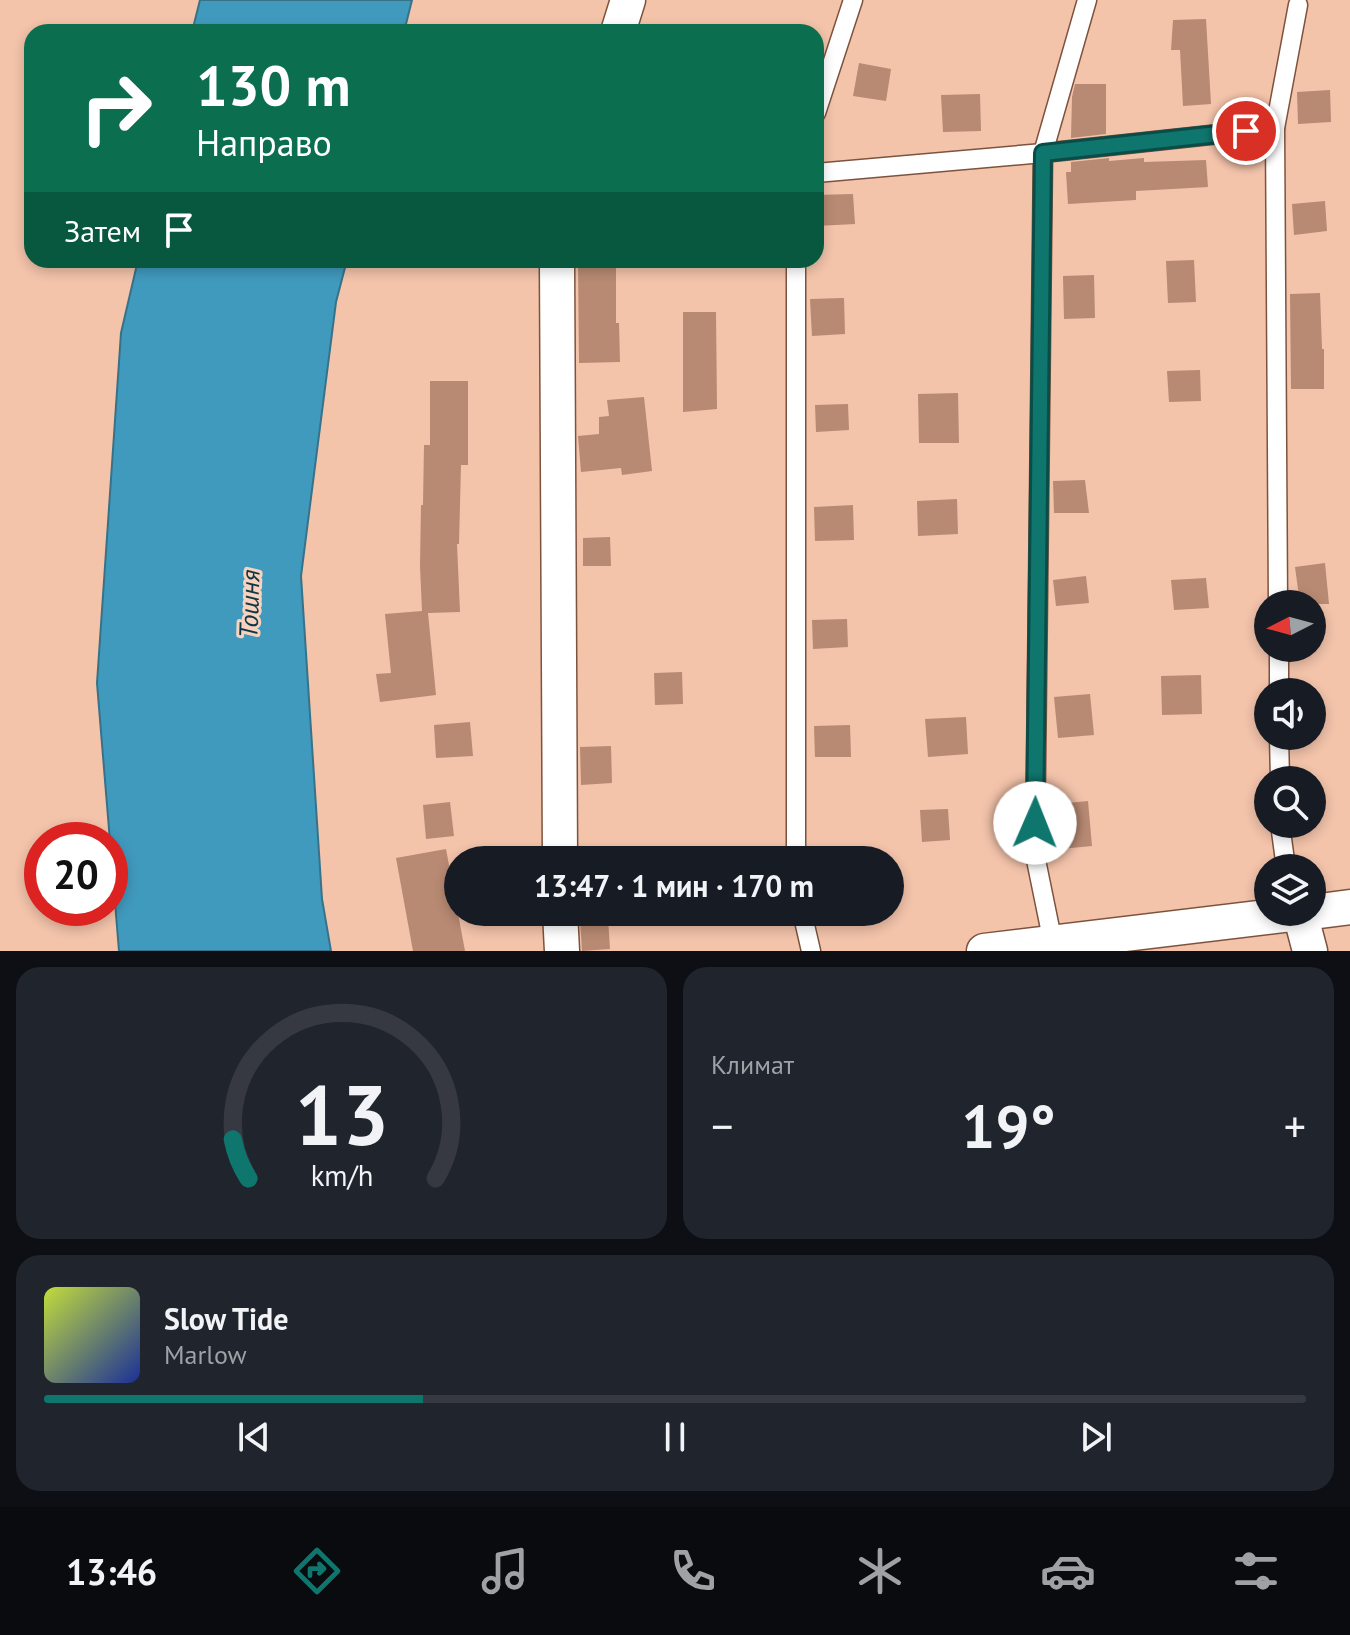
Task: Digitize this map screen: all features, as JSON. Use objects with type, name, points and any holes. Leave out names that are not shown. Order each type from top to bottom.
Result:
[{"type":"street","points":[[620,24],[628,0]]},
{"type":"street","points":[[557,268],[560,846]]},
{"type":"street","points":[[1326,910],[1350,907]]},
{"type":"street","points":[[984,951],[1054,947],[1254,919]]},
{"type":"street","points":[[561,926],[562,951]]},
{"type":"street","points":[[1304,926],[1310,951]]},
{"type":"lane","points":[[824,89],[853,0]]},
{"type":"lane","points":[[1054,947],[1035,855],[1043,153],[1087,0]]},
{"type":"lane","points":[[1278,590],[1275,128],[1298,5]]},
{"type":"lane","points":[[824,172],[1275,128]]},
{"type":"lane","points":[[796,268],[796,846]]},
{"type":"lane","points":[[805,926],[811,951]]},
{"type":"water","points":[[200,0],[412,0],[406,24],[194,24]]},
{"type":"water","name":"Тошня","points":[[136,268],[345,268],[336,302],[301,576],[322,899],[331,951],[119,951],[117,926],[128,926],[128,822],[108,822],[97,683],[121,333]]},
{"type":"building","points":[[1206,19],[1211,104],[1183,106],[1180,50],[1171,50],[1173,20]]},
{"type":"building","points":[[859,63],[891,69],[886,101],[853,96]]},
{"type":"building","points":[[1075,84],[1106,84],[1106,134],[1071,138]]},
{"type":"building","points":[[1330,90],[1331,122],[1298,124],[1297,92]]},
{"type":"building","points":[[980,94],[981,131],[943,132],[941,95]]},
{"type":"building","points":[[1109,158],[1109,161],[1144,158],[1144,162],[1206,160],[1208,187],[1136,191],[1136,200],[1068,204],[1066,172],[1071,172],[1071,162]]},
{"type":"building","points":[[853,194],[855,224],[824,226],[824,195]]},
{"type":"building","points":[[1325,201],[1327,231],[1294,235],[1292,204]]},
{"type":"building","points":[[1194,260],[1196,302],[1168,303],[1166,261]]},
{"type":"building","points":[[578,268],[616,268],[620,362],[579,363]]},
{"type":"building","points":[[1094,275],[1095,318],[1064,319],[1063,276]]},
{"type":"building","points":[[1320,293],[1324,389],[1291,389],[1290,294]]},
{"type":"building","points":[[844,298],[845,334],[812,336],[810,299]]},
{"type":"building","points":[[683,312],[716,312],[717,409],[683,412]]},
{"type":"building","points":[[1200,370],[1201,401],[1169,402],[1167,371]]},
{"type":"building","points":[[430,381],[468,381],[468,465],[461,465],[457,544],[460,612],[428,613],[436,695],[380,702],[376,674],[391,673],[385,614],[422,611],[421,505],[424,445],[430,445]]},
{"type":"building","points":[[958,393],[959,443],[919,443],[918,394]]},
{"type":"building","points":[[644,397],[652,471],[622,475],[621,468],[581,472],[578,436],[599,434],[599,417],[609,416],[607,400]]},
{"type":"building","points":[[848,404],[849,430],[816,432],[815,405]]},
{"type":"building","points":[[1085,480],[1089,513],[1054,513],[1053,481]]},
{"type":"building","points":[[957,499],[958,534],[918,536],[917,501]]},
{"type":"building","points":[[853,505],[854,540],[815,541],[814,507]]},
{"type":"building","points":[[610,537],[611,566],[583,566],[583,538]]},
{"type":"building","points":[[1325,563],[1329,604],[1326,604],[1326,590],[1298,590],[1295,567]]},
{"type":"building","points":[[1086,576],[1089,603],[1056,606],[1053,580]]},
{"type":"building","points":[[1206,578],[1209,608],[1174,610],[1171,580]]},
{"type":"building","points":[[847,619],[848,647],[813,649],[812,620]]},
{"type":"building","points":[[682,672],[683,704],[655,705],[654,673]]},
{"type":"building","points":[[1201,675],[1202,714],[1162,715],[1161,676]]},
{"type":"building","points":[[1090,694],[1094,735],[1058,738],[1054,697]]},
{"type":"building","points":[[966,717],[968,754],[928,757],[925,719]]},
{"type":"building","points":[[470,722],[473,756],[436,758],[434,725]]},
{"type":"building","points":[[850,725],[851,757],[815,757],[814,726]]},
{"type":"building","points":[[611,746],[612,783],[581,785],[580,747]]},
{"type":"building","points":[[1088,801],[1092,846],[1061,849],[1057,804]]},
{"type":"building","points":[[450,802],[454,836],[426,839],[423,805]]},
{"type":"building","points":[[948,809],[950,840],[922,842],[920,810]]},
{"type":"building","points":[[444,849],[444,926],[460,926],[465,951],[413,951],[396,858]]},
{"type":"building","points":[[580,926],[609,926],[610,949],[582,951]]},
{"type":"route","points":[[1035,823],[1043,153],[1246,131]]}]
